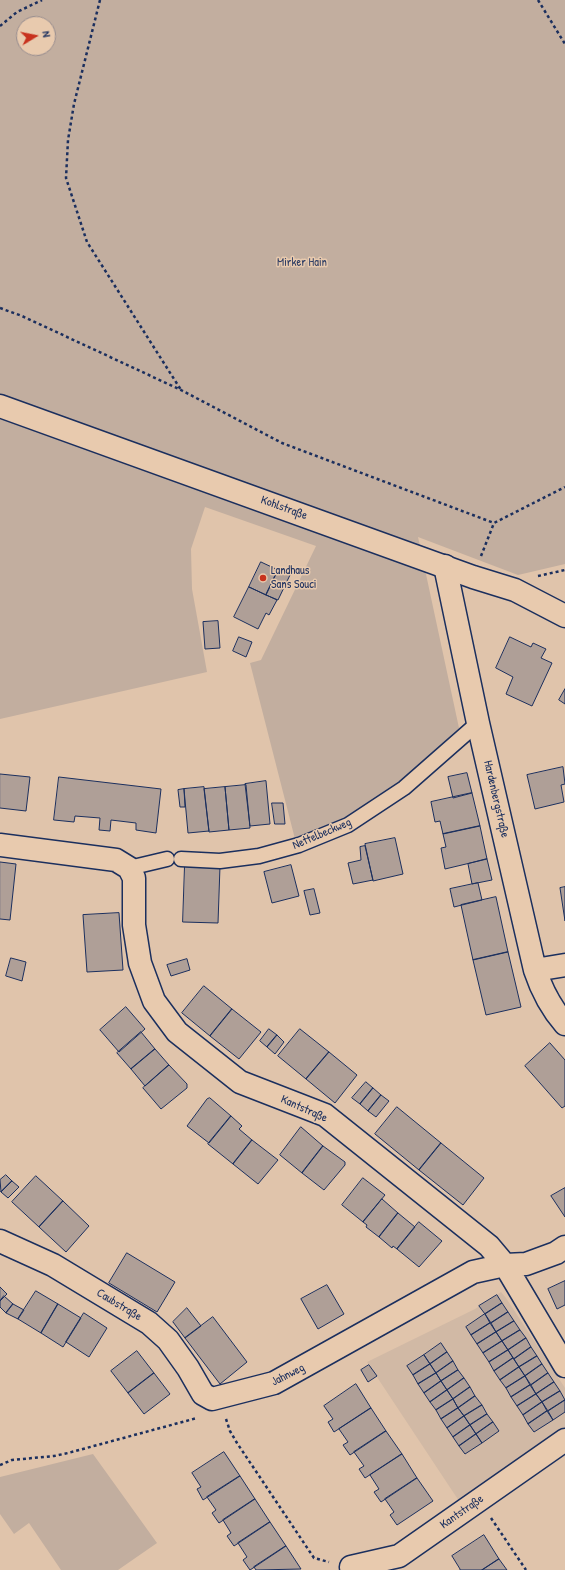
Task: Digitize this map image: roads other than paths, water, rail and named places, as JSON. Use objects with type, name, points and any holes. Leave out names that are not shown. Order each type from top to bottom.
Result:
[{"type":"street","name":"Kohlstraße","points":[[0,406],[473,577],[515,590],[565,616]]},
{"type":"street","name":"Hardenbergstraße","points":[[445,566],[478,723],[536,970],[541,988],[554,1012],[565,1024]]},
{"type":"street","points":[[0,845],[116,860],[129,868]]},
{"type":"street","name":"Kantstraße","points":[[129,868],[134,878],[134,925],[140,963],[154,1001],[177,1032],[240,1082],[325,1115],[489,1246],[505,1265],[565,1366]]},
{"type":"street","points":[[536,970],[565,965]]},
{"type":"street","name":"Caubstraße","points":[[0,1242],[53,1264],[149,1323],[172,1346],[188,1368],[203,1394],[212,1399]]},
{"type":"street","name":"Jahnweg","points":[[212,1399],[274,1383],[473,1272],[505,1265],[526,1264],[556,1253],[565,1247]]},
{"type":"street","name":"Kantstraße","points":[[351,1567],[399,1556],[565,1440]]},
{"type":"lane","name":"Nettelbeckweg","points":[[181,859],[220,861],[259,856],[299,845],[348,825],[404,788],[478,723]]},
{"type":"lane","points":[[129,868],[167,859]]},
{"type":"place","name":"Landhaus Sans Souci","points":[[263,578]]},
{"type":"park label","name":"Mirker Hain","points":[[302,263]]}]
